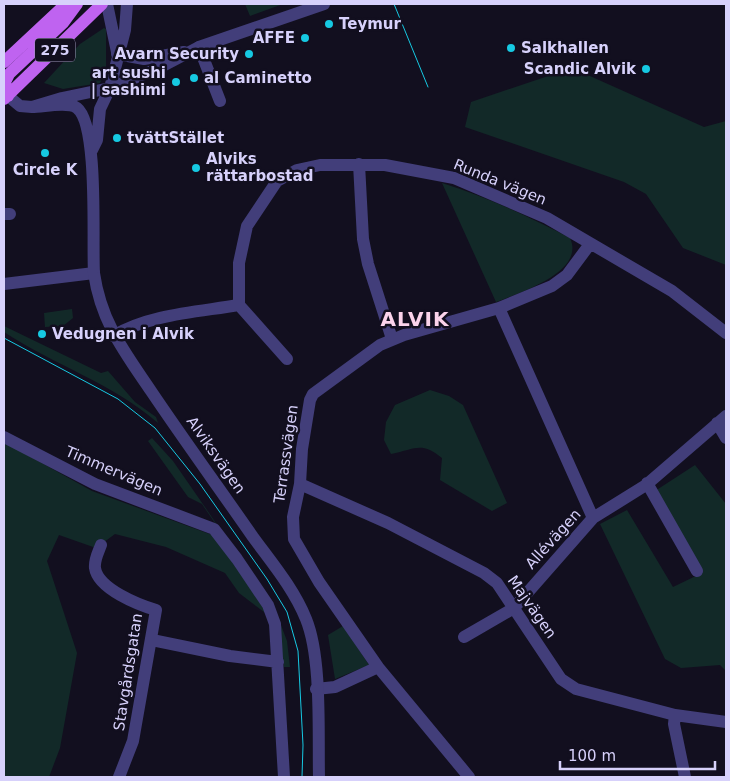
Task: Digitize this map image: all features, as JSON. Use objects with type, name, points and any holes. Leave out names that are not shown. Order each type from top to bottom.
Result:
[{"type":"main road","name":"275","points":[[4,62],[66,4]]},
{"type":"main road","points":[[6,97],[4,88],[9,74],[63,23],[77,4]]},
{"type":"main road","name":"275","points":[[6,97],[102,4]]},
{"type":"street","points":[[107,4],[117,54],[144,59],[196,49],[324,4]]},
{"type":"street","name":"Alviksvägen","points":[[92,150],[97,140],[100,108],[110,88],[124,30],[127,4]]},
{"type":"street","points":[[6,97],[20,106],[32,107],[62,98],[110,88],[164,66],[196,49]]},
{"type":"street","points":[[196,49],[220,101]]},
{"type":"street","name":"Alviksvägen","points":[[32,107],[76,107],[84,118],[88,141],[92,150],[94,273],[100,306],[113,336],[300,606],[314,648],[319,777]]},
{"type":"street","name":"Runda vägen","points":[[239,306],[239,263],[247,226],[277,181],[297,170],[320,164],[385,165],[454,178],[547,218],[672,291],[726,333]]},
{"type":"street","points":[[359,164],[363,239],[368,264],[392,339]]},
{"type":"street","name":"Terrassvägen","points":[[469,777],[378,667],[319,582],[294,539],[293,517],[300,484],[302,449],[313,394],[380,345],[392,339],[499,308],[552,286],[567,275],[590,244]]},
{"type":"street","points":[[4,284],[94,273]]},
{"type":"street","points":[[113,336],[125,329],[149,322],[183,314],[239,306],[287,359]]},
{"type":"street","points":[[499,308],[593,518]]},
{"type":"street","points":[[722,420],[726,438]]},
{"type":"street","name":"Allévägen","points":[[464,637],[514,608],[593,518],[647,483],[722,420]]},
{"type":"street","name":"Timmervägen","points":[[4,436],[95,484],[214,529],[238,559],[268,605],[275,624],[278,662]]},
{"type":"street","points":[[647,483],[698,571]]},
{"type":"street","name":"Majvägen","points":[[300,484],[388,522],[484,573],[497,583],[561,679],[576,689],[675,715],[726,722]]},
{"type":"street","name":"Stavgårdsgatan","points":[[101,545],[96,557],[95,569],[98,577],[128,601],[156,610],[133,740],[119,777]]},
{"type":"street","points":[[152,640],[230,656],[278,662],[284,777]]},
{"type":"street","points":[[316,688],[335,688],[378,667]]},
{"type":"street","points":[[675,715],[674,724],[685,777]]},
{"type":"green space","points":[[245,4],[283,4],[250,16]]},
{"type":"green space","points":[[104,28],[106,29],[106,72],[100,83],[63,89],[44,83],[80,44]]},
{"type":"green space","points":[[572,68],[704,127],[726,121],[726,265],[683,248],[646,194],[624,182],[465,127],[471,102]]},
{"type":"green space","points":[[442,183],[475,194],[570,238],[572,250],[568,261],[560,271],[534,287],[496,302]]},
{"type":"green space","points":[[72,309],[73,318],[63,326],[45,327],[44,313]]},
{"type":"green space","points":[[4,326],[101,373],[108,371],[135,402],[156,417],[158,423],[102,385],[23,344],[4,332]]},
{"type":"green space","points":[[430,390],[449,396],[463,405],[507,503],[492,511],[440,480],[442,458],[429,450],[418,448],[391,454],[384,440],[386,422],[395,405]]},
{"type":"green space","points":[[152,438],[173,461],[276,612],[287,641],[290,667],[284,667],[280,644],[273,622],[253,581],[202,504],[188,497],[148,441]]},
{"type":"green space","points":[[4,442],[92,491],[215,536],[268,615],[239,593],[225,573],[166,547],[115,534],[96,548],[59,535],[47,561],[77,653],[60,748],[49,777],[4,777]]},
{"type":"green space","points":[[695,465],[726,504],[726,671],[720,665],[681,668],[665,659],[600,524],[627,510],[673,587],[700,574],[655,491]]},
{"type":"green space","points":[[343,626],[369,665],[335,679],[328,635]]},
{"type":"tram line","points":[[394,4],[428,87]]},
{"type":"tram line","points":[[4,338],[118,399],[155,428],[200,484],[267,579],[287,612],[298,651],[303,745],[302,777]]},
{"type":"place","name":"Teymur","points":[[329,24]]},
{"type":"place","name":"AFFE","points":[[305,38]]},
{"type":"place","name":"Salkhallen","points":[[511,48]]},
{"type":"place","name":"Avarn Security","points":[[249,54]]},
{"type":"place","name":"Scandic Alvik","points":[[646,69]]},
{"type":"place","name":"al Caminetto","points":[[194,78]]},
{"type":"place","name":"art sushi | sashimi","points":[[176,82]]},
{"type":"place","name":"tvättStället","points":[[117,138]]},
{"type":"place","name":"Circle K","points":[[45,153]]},
{"type":"place","name":"Alviks rättarbostad","points":[[196,168]]},
{"type":"place","name":"Vedugnen i Alvik","points":[[42,334]]},
{"type":"district","name":"ALVIK","points":[[415,319]]}]
